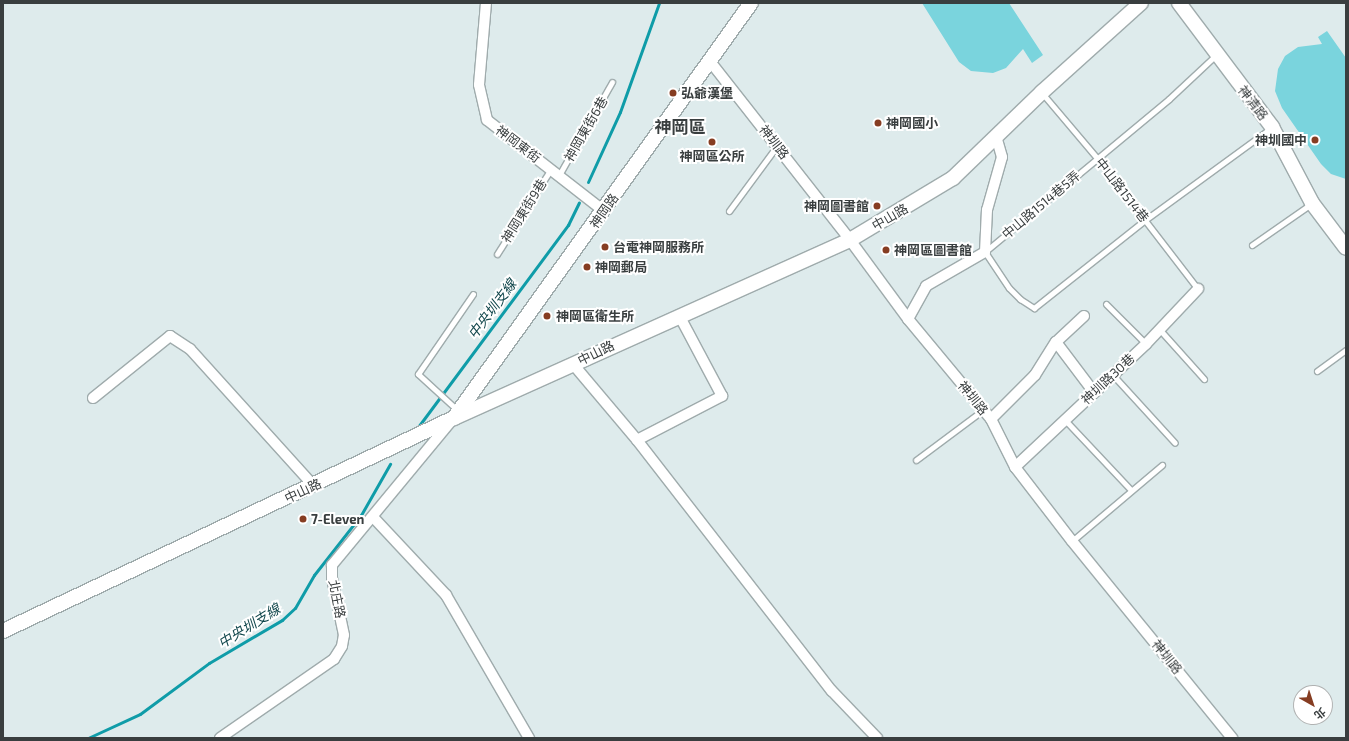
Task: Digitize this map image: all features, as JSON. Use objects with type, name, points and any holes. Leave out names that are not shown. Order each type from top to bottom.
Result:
[{"type":"street","name":"神岡東街","points":[[486,3],[479,85],[487,120],[604,211]]},
{"type":"street","name":"神岡路","points":[[454,418],[604,211],[709,60],[751,3]]},
{"type":"street","name":"中山路","points":[[3,631],[314,486],[454,418],[850,240],[952,178],[1042,92],[1141,3]]},
{"type":"street","name":"神清路","points":[[1179,3],[1216,55],[1272,128],[1312,203],[1346,248]]},
{"type":"street","name":"神圳路","points":[[709,60],[850,240],[908,319],[991,419],[1015,467],[1072,541],[1232,738]]},
{"type":"street","points":[[908,319],[926,286],[985,252],[987,210],[1002,157],[996,136]]},
{"type":"street","name":"神圳路30巷","points":[[1015,467],[1066,420],[1112,374],[1146,344],[1198,289]]},
{"type":"street","points":[[991,419],[1035,376],[1056,342],[1084,316]]},
{"type":"street","points":[[637,440],[722,396],[680,317]]},
{"type":"street","points":[[93,398],[170,336],[190,349],[314,486]]},
{"type":"street","points":[[1056,342],[1093,392]]},
{"type":"street","points":[[573,364],[637,440],[832,691],[877,738]]},
{"type":"street","name":"北庄路","points":[[220,738],[334,659],[342,646],[344,635],[332,578],[332,564],[373,517],[454,418]]},
{"type":"street","points":[[373,517],[446,595],[529,738]]},
{"type":"lane","name":"中山路1514巷5弄","points":[[985,252],[1169,99],[1216,55]]},
{"type":"lane","name":"神岡東街6巷","points":[[559,175],[612,82]]},
{"type":"lane","name":"中山路1514巷","points":[[1042,92],[1097,158],[1198,289]]},
{"type":"lane","points":[[985,252],[1009,288],[1020,300],[1034,308],[1145,220],[1272,128]]},
{"type":"lane","points":[[729,211],[777,146]]},
{"type":"lane","name":"神岡東街9巷","points":[[497,254],[551,169]]},
{"type":"lane","points":[[1252,246],[1312,203]]},
{"type":"lane","points":[[454,418],[454,407],[418,374],[473,294]]},
{"type":"lane","points":[[1106,304],[1146,344]]},
{"type":"lane","points":[[1160,330],[1204,379]]},
{"type":"lane","points":[[1316,371],[1346,350]]},
{"type":"lane","points":[[1112,374],[1175,443]]},
{"type":"lane","points":[[916,460],[983,410]]},
{"type":"lane","points":[[1066,420],[1130,489]]},
{"type":"lane","points":[[1072,541],[1130,489],[1162,465]]},
{"type":"shaded area","points":[[922,3],[1009,3],[1043,55],[1032,63],[1023,49],[1006,68],[993,73],[971,71],[959,62]]},
{"type":"shaded area","points":[[1327,31],[1346,58],[1346,179],[1331,174],[1321,164],[1282,108],[1275,91],[1278,69],[1285,56],[1298,47],[1322,44],[1318,37]]},
{"type":"waterway","name":"中央圳支線","points":[[588,182],[620,112],[659,3]]},
{"type":"waterway","name":"中央圳支線","points":[[418,427],[568,225],[579,202]]},
{"type":"waterway","name":"中央圳支線","points":[[88,738],[140,714],[209,663],[282,620],[295,608],[314,575],[361,515],[390,464]]},
{"type":"place","name":"弘爺漢堡","points":[[673,93]]},
{"type":"place","name":"神岡國小","points":[[878,123]]},
{"type":"place","name":"神圳國中","points":[[1315,140]]},
{"type":"place","name":"神岡區公所","points":[[712,142]]},
{"type":"place","name":"神岡圖書館","points":[[877,206]]},
{"type":"place","name":"台電神岡服務所","points":[[605,247]]},
{"type":"place","name":"神岡區圖書館","points":[[886,250]]},
{"type":"place","name":"神岡郵局","points":[[587,267]]},
{"type":"place","name":"神岡區衛生所","points":[[547,316]]},
{"type":"place","name":"7-Eleven","points":[[303,519]]},
{"type":"district","name":"神岡區","points":[[680,127]]}]
